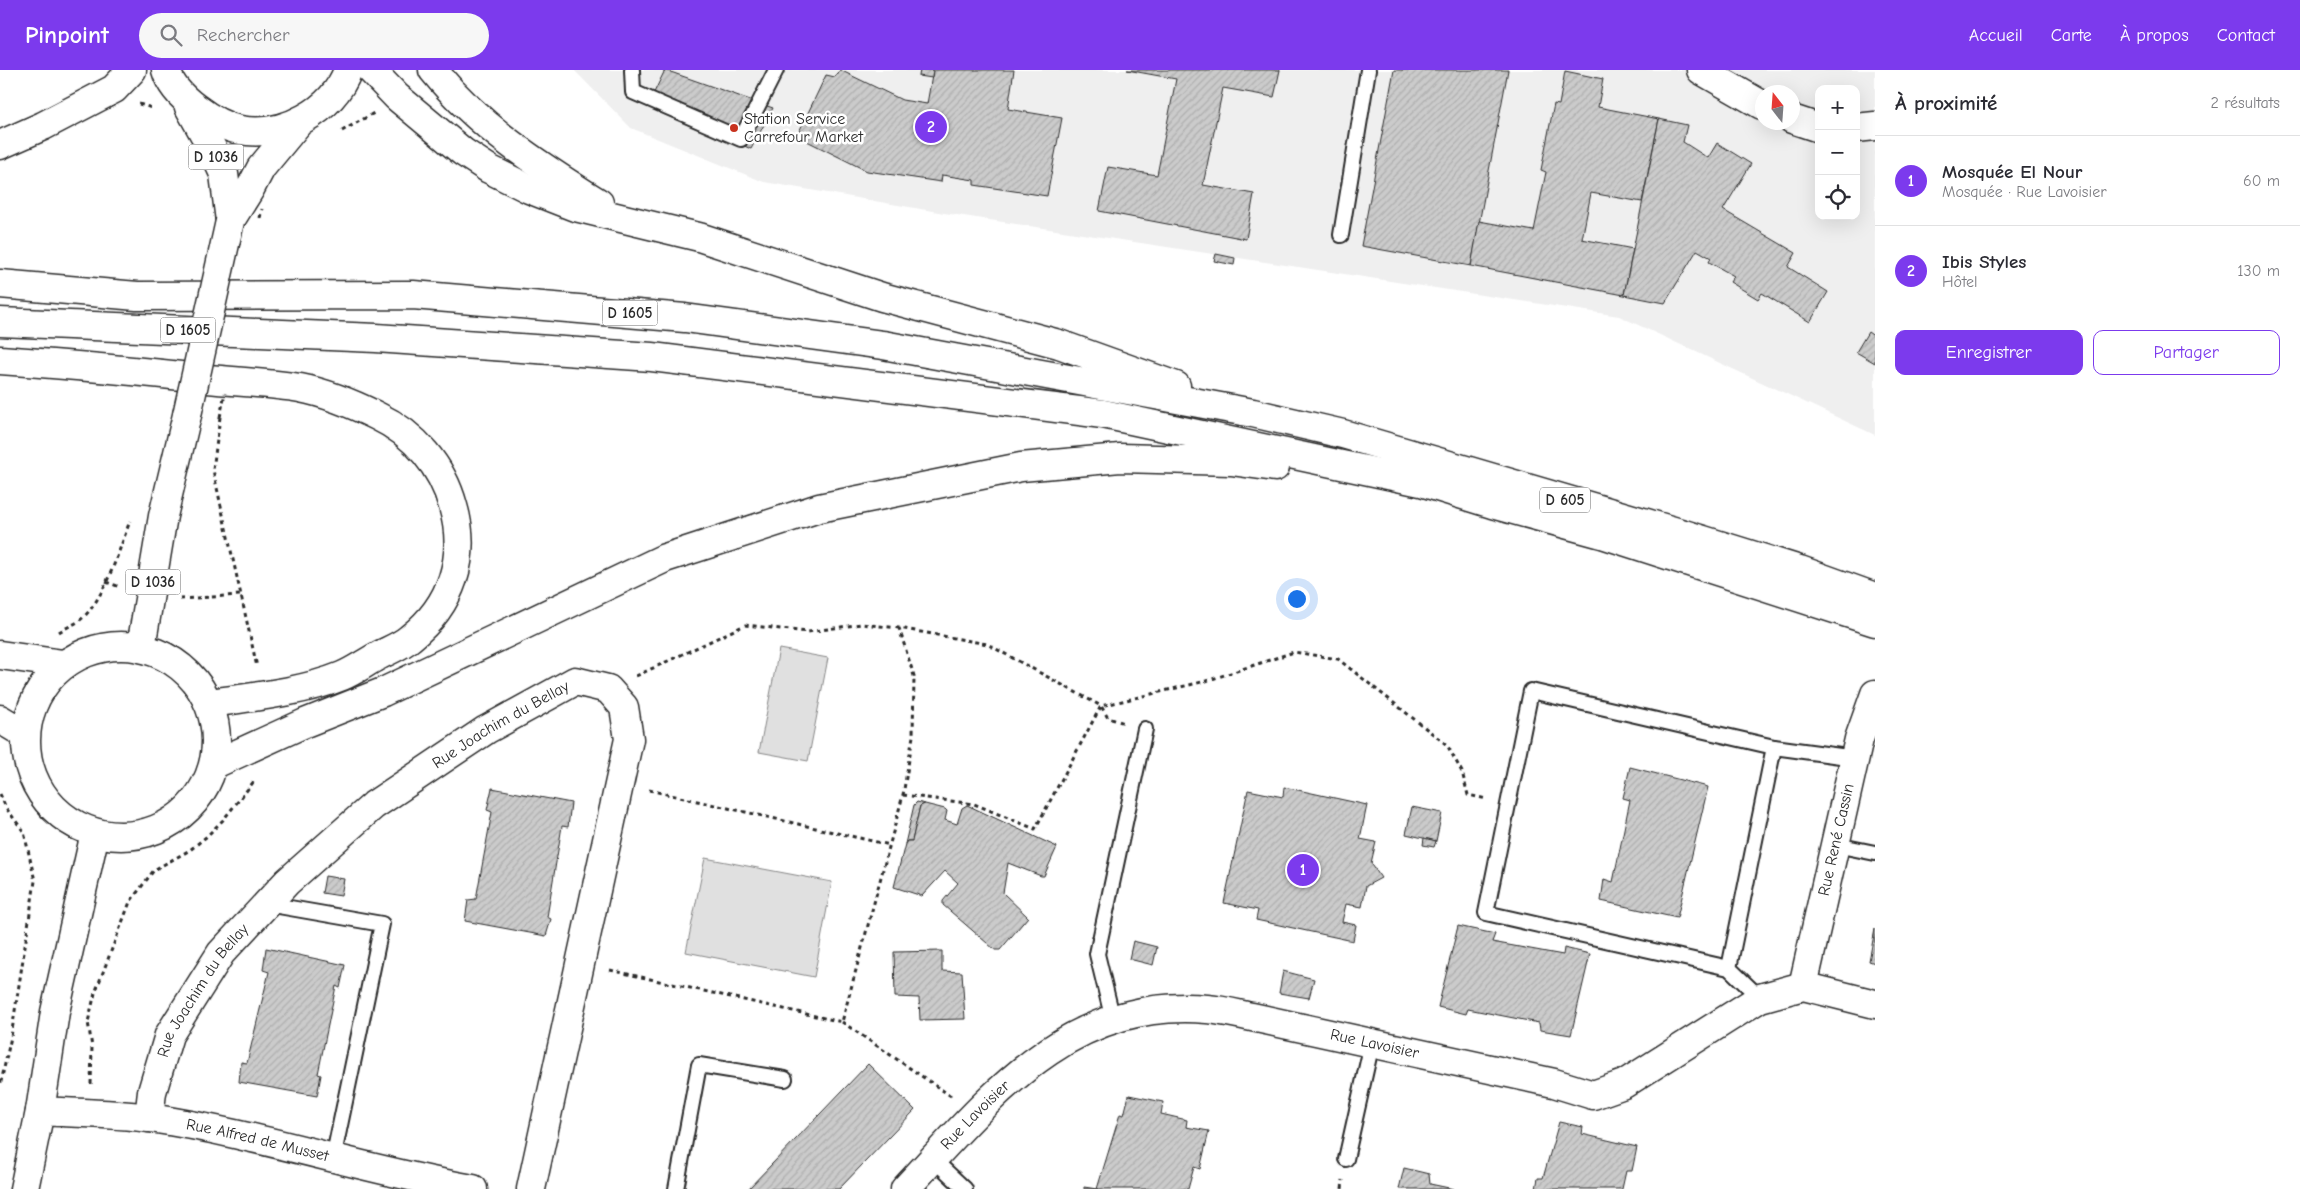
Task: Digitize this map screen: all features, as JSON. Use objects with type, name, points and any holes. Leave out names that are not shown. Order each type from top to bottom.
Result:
[{"type":"main road","points":[[0,145],[43,126],[114,89],[132,70]]},
{"type":"main road","points":[[166,70],[185,100],[210,119],[240,130],[270,131],[300,122],[325,105],[344,81],[348,70]]},
{"type":"main road","points":[[371,70],[397,97],[463,152],[489,169],[529,189],[576,207],[699,237],[882,296],[1059,344],[1253,413]]},
{"type":"main road","points":[[433,70],[464,105],[496,134],[540,166],[622,218]]},
{"type":"main road","points":[[1701,70],[1755,101]]},
{"type":"main road","name":"D 1036","points":[[141,647],[163,516],[230,221],[224,174],[185,100]]},
{"type":"main road","name":"D 1036","points":[[230,221],[250,190],[261,168],[300,122]]},
{"type":"main road","points":[[1800,122],[1815,127]]},
{"type":"main road","points":[[1860,128],[1875,126]]},
{"type":"main road","name":"D 1605","points":[[0,284],[137,296],[412,295],[685,318],[883,345],[1253,413]]},
{"type":"main road","name":"D 1605","points":[[0,322],[376,338],[652,357],[1103,414],[1421,482]]},
{"type":"main road","points":[[0,360],[115,368],[301,388],[348,402],[380,417],[408,436],[430,458],[447,484],[457,518],[460,552],[454,582],[441,607],[421,628],[409,639],[342,676],[299,688],[210,703]]},
{"type":"main road","name":"D 605","points":[[1253,413],[1343,434],[1684,534],[1800,570],[1875,596]]},
{"type":"main road","points":[[214,764],[305,723],[383,692],[666,558],[819,508],[1021,466],[1120,458],[1231,462],[1421,482]]},
{"type":"main road","name":"D 605","points":[[1421,482],[1629,543],[1875,622]]},
{"type":"main road","points":[[114,645],[141,647],[170,658],[194,678],[210,703],[216,732],[214,764],[203,792],[183,815],[156,831],[126,836],[95,833],[66,820],[43,797],[28,767],[25,734],[36,695],[63,664],[87,651],[114,645]]},
{"type":"main road","points":[[0,655],[63,664]]},
{"type":"main road","name":"Rue Joachim du Bellay","points":[[149,1118],[152,1092],[168,1035],[221,953],[287,882],[374,805],[486,730],[575,681],[608,689]]},
{"type":"main road","points":[[531,1189],[629,740],[624,707],[608,689]]},
{"type":"main road","name":"Rue René Cassin","points":[[1803,986],[1855,758],[1873,700]]},
{"type":"main road","points":[[0,719],[25,734]]},
{"type":"main road","points":[[24,1189],[55,1012],[95,833]]},
{"type":"main road","name":"Rue Lavoisier","points":[[905,1189],[976,1113],[1020,1070],[1045,1052],[1073,1035],[1113,1020],[1158,1010],[1207,1009],[1372,1043],[1554,1084],[1593,1095],[1624,1084],[1760,998],[1803,986],[1875,1004]]},
{"type":"main road","name":"Rue Alfred de Musset","points":[[40,1105],[85,1114],[149,1118],[226,1133],[413,1178],[473,1189]]},
{"type":"lane","points":[[632,70],[632,92],[741,139],[776,70]]},
{"type":"lane","points":[[1341,235],[1368,70]]},
{"type":"lane","points":[[1760,998],[1729,968],[1486,913],[1531,691],[1774,747],[1855,758]]},
{"type":"lane","points":[[1113,1020],[1097,954],[1146,729]]},
{"type":"lane","points":[[1729,968],[1774,747]]},
{"type":"lane","points":[[1836,845],[1875,853]]},
{"type":"lane","points":[[267,904],[382,924],[333,1159]]},
{"type":"lane","points":[[1346,1159],[1372,1043]]},
{"type":"lane","points":[[676,1189],[699,1065],[785,1080]]},
{"type":"lane","points":[[933,1159],[965,1189]]},
{"type":"path","points":[[220,416],[213,470],[258,672]]},
{"type":"path","points":[[55,634],[80,620],[90,609],[106,582],[131,518]]},
{"type":"path","points":[[178,599],[241,595]]},
{"type":"path","points":[[608,689],[745,625],[808,632],[861,624],[898,628],[987,644],[1101,706],[1108,718],[1146,729]]},
{"type":"path","points":[[842,1022],[903,795],[913,736],[914,676],[898,628]]},
{"type":"path","points":[[903,795],[974,804],[1035,829],[1101,706],[1206,681],[1294,652],[1338,660],[1447,745],[1462,772],[1468,795],[1508,804]]},
{"type":"path","points":[[85,1114],[91,1079],[92,1047],[88,1022],[98,985],[130,902],[154,870],[190,850],[206,837],[223,820],[261,774]]},
{"type":"path","points":[[619,783],[890,845]]},
{"type":"path","points":[[0,794],[6,808],[24,832],[35,881],[11,1037],[0,1086]]},
{"type":"path","points":[[580,963],[842,1022],[976,1113]]},
{"type":"shaded area","points":[[574,70],[1875,70],[1875,435],[1619,316],[944,213],[764,182],[631,128]]},
{"type":"shaded area","points":[[779,649],[828,658],[808,761],[759,752]]},
{"type":"shaded area","points":[[705,858],[832,882],[814,977],[686,952]]},
{"type":"building","name":"Station Service Carrefour Market","points":[[665,70],[773,108],[751,149],[649,103]]},
{"type":"building","points":[[840,70],[902,100],[927,104],[933,70],[1014,70],[1008,109],[1062,118],[1047,196],[974,185],[974,180],[942,175],[941,182],[867,171],[797,136],[826,75],[835,77]]},
{"type":"building","points":[[920,70],[933,70],[932,78],[919,76]]},
{"type":"building","points":[[1127,70],[1280,70],[1274,97],[1223,88],[1203,185],[1254,194],[1246,239],[1099,211],[1108,167],[1157,175],[1176,79]]},
{"type":"building","points":[[1394,70],[1508,70],[1471,266],[1361,246]]},
{"type":"building","points":[[1565,71],[1603,79],[1598,107],[1659,119],[1642,202],[1591,193],[1582,239],[1633,249],[1624,295],[1471,266],[1479,221],[1534,231],[1546,172],[1541,170],[1554,104],[1559,105]]},
{"type":"building","points":[[1659,119],[1687,125],[1683,142],[1708,158],[1717,143],[1751,164],[1723,210],[1796,253],[1788,267],[1828,292],[1810,322],[1762,293],[1758,299],[1730,282],[1734,276],[1709,262],[1711,258],[1697,250],[1665,303],[1624,295]]},
{"type":"building","points":[[1216,254],[1235,258],[1234,265],[1214,261]]},
{"type":"building","points":[[1868,332],[1875,337],[1875,363],[1856,352]]},
{"type":"building","points":[[1630,767],[1708,787],[1677,918],[1601,901],[1604,879],[1613,882],[1630,800],[1623,798]]},
{"type":"building","points":[[1284,787],[1367,805],[1360,839],[1376,842],[1371,863],[1381,878],[1366,886],[1362,907],[1346,904],[1342,922],[1356,925],[1353,941],[1256,920],[1258,910],[1224,903],[1248,790],[1283,797]]},
{"type":"building","points":[[492,788],[571,803],[568,827],[562,826],[547,917],[551,919],[546,936],[465,921],[468,900],[476,899],[492,812],[487,810]]},
{"type":"building","points":[[917,802],[925,804],[920,806],[912,841],[907,841],[905,844],[914,805]]},
{"type":"building","points":[[925,804],[945,809],[947,811],[945,820],[957,824],[962,808],[967,805],[1057,847],[1044,876],[1008,863],[1003,893],[1028,917],[1000,950],[995,950],[943,905],[943,901],[958,883],[945,871],[922,896],[894,887],[905,844],[907,841],[912,841],[920,806]]},
{"type":"building","points":[[1412,807],[1442,813],[1436,841],[1406,834]]},
{"type":"building","points":[[1424,838],[1436,841],[1434,847],[1423,845]]},
{"type":"building","points":[[325,876],[344,879],[341,896],[322,893]]},
{"type":"building","points":[[1458,926],[1495,934],[1492,942],[1563,955],[1564,948],[1590,954],[1571,1035],[1540,1030],[1539,1023],[1468,1009],[1466,1014],[1438,1007]]},
{"type":"building","points":[[1875,929],[1875,963],[1869,961]]},
{"type":"building","points":[[1133,941],[1157,947],[1153,965],[1129,959]]},
{"type":"building","points":[[266,948],[345,965],[340,988],[336,986],[318,1074],[321,1075],[317,1096],[239,1082],[241,1062],[247,1063],[269,972],[263,970]]},
{"type":"building","points":[[942,951],[942,971],[962,972],[965,1019],[920,1020],[919,998],[895,997],[894,952]]},
{"type":"building","points":[[1283,971],[1314,979],[1309,998],[1279,993]]},
{"type":"building","points":[[868,1064],[915,1110],[839,1189],[748,1189]]},
{"type":"building","points":[[1129,1095],[1163,1102],[1161,1114],[1187,1120],[1186,1127],[1209,1131],[1200,1169],[1194,1167],[1188,1189],[1097,1189],[1120,1114],[1124,1115]]},
{"type":"building","points":[[1559,1122],[1583,1127],[1582,1134],[1637,1147],[1632,1171],[1626,1171],[1622,1189],[1536,1189],[1538,1178],[1543,1178]]},
{"type":"building","points":[[1404,1168],[1429,1174],[1430,1184],[1454,1189],[1399,1189]]},
{"type":"place","name":"Ibis Styles","points":[[931,127]]},
{"type":"place","name":"Station Service Carrefour Market","points":[[734,128]]},
{"type":"place","name":"Mosquée El Nour","points":[[1303,870]]}]
